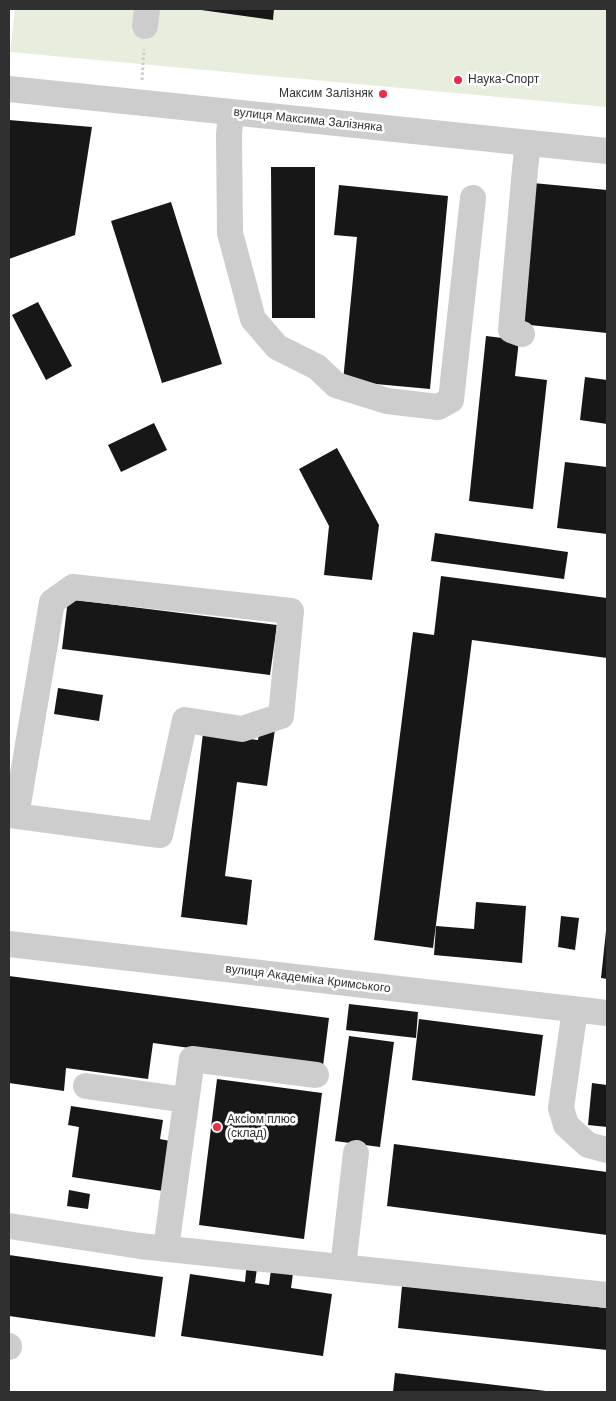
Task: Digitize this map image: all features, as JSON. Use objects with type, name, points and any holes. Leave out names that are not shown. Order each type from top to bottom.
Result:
[{"type":"street","name":"вулиця Максима Залізняка","points":[[9,89],[607,151]]},
{"type":"street","points":[[231,112],[229,135],[230,233],[253,319],[277,347],[317,368],[336,386],[387,401],[438,407],[451,400],[473,198]]},
{"type":"street","points":[[522,334],[511,330],[528,143]]},
{"type":"street","points":[[73,587],[291,611],[281,716],[242,729],[185,720],[160,835],[12,816],[52,602],[73,587]]},
{"type":"street","name":"вулиця Академіка Кримського","points":[[9,944],[607,1013]]},
{"type":"street","points":[[575,1009],[561,1108],[566,1125],[588,1145],[607,1150]]},
{"type":"street","points":[[166,1248],[192,1059],[316,1075]]},
{"type":"street","points":[[86,1086],[186,1100]]},
{"type":"street","points":[[342,1267],[356,1153]]},
{"type":"street","points":[[9,1226],[166,1248],[607,1295]]},
{"type":"path","points":[[141,103],[146,17]]},
{"type":"green space","name":"Наука-Спорт","points":[[15,9],[607,9],[607,107],[10,52]]},
{"type":"building","points":[[194,9],[274,9],[273,20]]},
{"type":"building","points":[[9,120],[92,127],[75,235],[9,259]]},
{"type":"building","points":[[271,167],[315,167],[315,318],[272,318]]},
{"type":"building","points":[[533,183],[607,190],[607,333],[520,324]]},
{"type":"building","points":[[339,185],[448,196],[430,389],[343,381],[357,237],[334,235]]},
{"type":"building","points":[[171,202],[222,364],[162,383],[111,221]]},
{"type":"building","points":[[38,302],[72,366],[46,380],[12,315]]},
{"type":"building","points":[[486,336],[519,340],[515,376],[547,380],[533,509],[469,501]]},
{"type":"building","points":[[585,377],[607,380],[607,424],[580,420]]},
{"type":"building","points":[[154,423],[167,450],[121,472],[108,445]]},
{"type":"building","points":[[337,448],[379,525],[372,580],[324,575],[329,526],[299,469]]},
{"type":"building","points":[[565,462],[607,467],[607,534],[557,528]]},
{"type":"building","points":[[435,533],[568,552],[564,579],[431,561]]},
{"type":"building","points":[[441,576],[607,598],[607,658],[472,640],[433,948],[374,940],[413,632],[434,635]]},
{"type":"building","points":[[68,599],[277,625],[270,675],[62,649]]},
{"type":"building","points":[[58,688],[103,695],[99,721],[54,714]]},
{"type":"building","points":[[260,727],[275,729],[267,786],[237,782],[225,876],[252,880],[247,925],[181,917],[203,733],[258,740]]},
{"type":"building","points":[[476,902],[526,906],[522,963],[434,955],[436,926],[474,929]]},
{"type":"building","points":[[561,916],[579,918],[575,950],[558,947]]},
{"type":"building","points":[[607,931],[607,979],[601,978]]},
{"type":"building","points":[[9,976],[329,1018],[323,1066],[153,1043],[148,1079],[66,1068],[64,1091],[9,1083]]},
{"type":"building","points":[[349,1004],[418,1012],[416,1038],[346,1030]]},
{"type":"building","points":[[419,1019],[543,1035],[535,1096],[412,1080]]},
{"type":"building","points":[[349,1036],[394,1042],[380,1147],[335,1141]]},
{"type":"building","points":[[217,1079],[322,1093],[304,1239],[199,1225]]},
{"type":"building","points":[[592,1083],[607,1085],[607,1127],[588,1125]]},
{"type":"building","points":[[71,1106],[163,1120],[160,1139],[170,1141],[163,1191],[72,1177],[79,1127],[68,1125]]},
{"type":"building","points":[[394,1144],[607,1172],[607,1235],[387,1206]]},
{"type":"building","points":[[69,1190],[90,1194],[88,1209],[67,1206]]},
{"type":"building","points":[[9,1255],[163,1277],[155,1337],[9,1316]]},
{"type":"building","points":[[247,1260],[258,1261],[255,1283],[269,1285],[272,1263],[294,1266],[291,1288],[332,1294],[323,1356],[181,1336],[190,1274],[245,1282]]},
{"type":"building","points":[[402,1286],[607,1308],[607,1350],[398,1328]]},
{"type":"building","points":[[395,1373],[546,1391],[546,1392],[393,1392]]},
{"type":"place","name":"Наука-Спорт","points":[[458,80]]},
{"type":"place","name":"Максим Залізняк","points":[[383,94]]},
{"type":"place","name":"Аксіом плюс (склад)","points":[[217,1127]]}]
